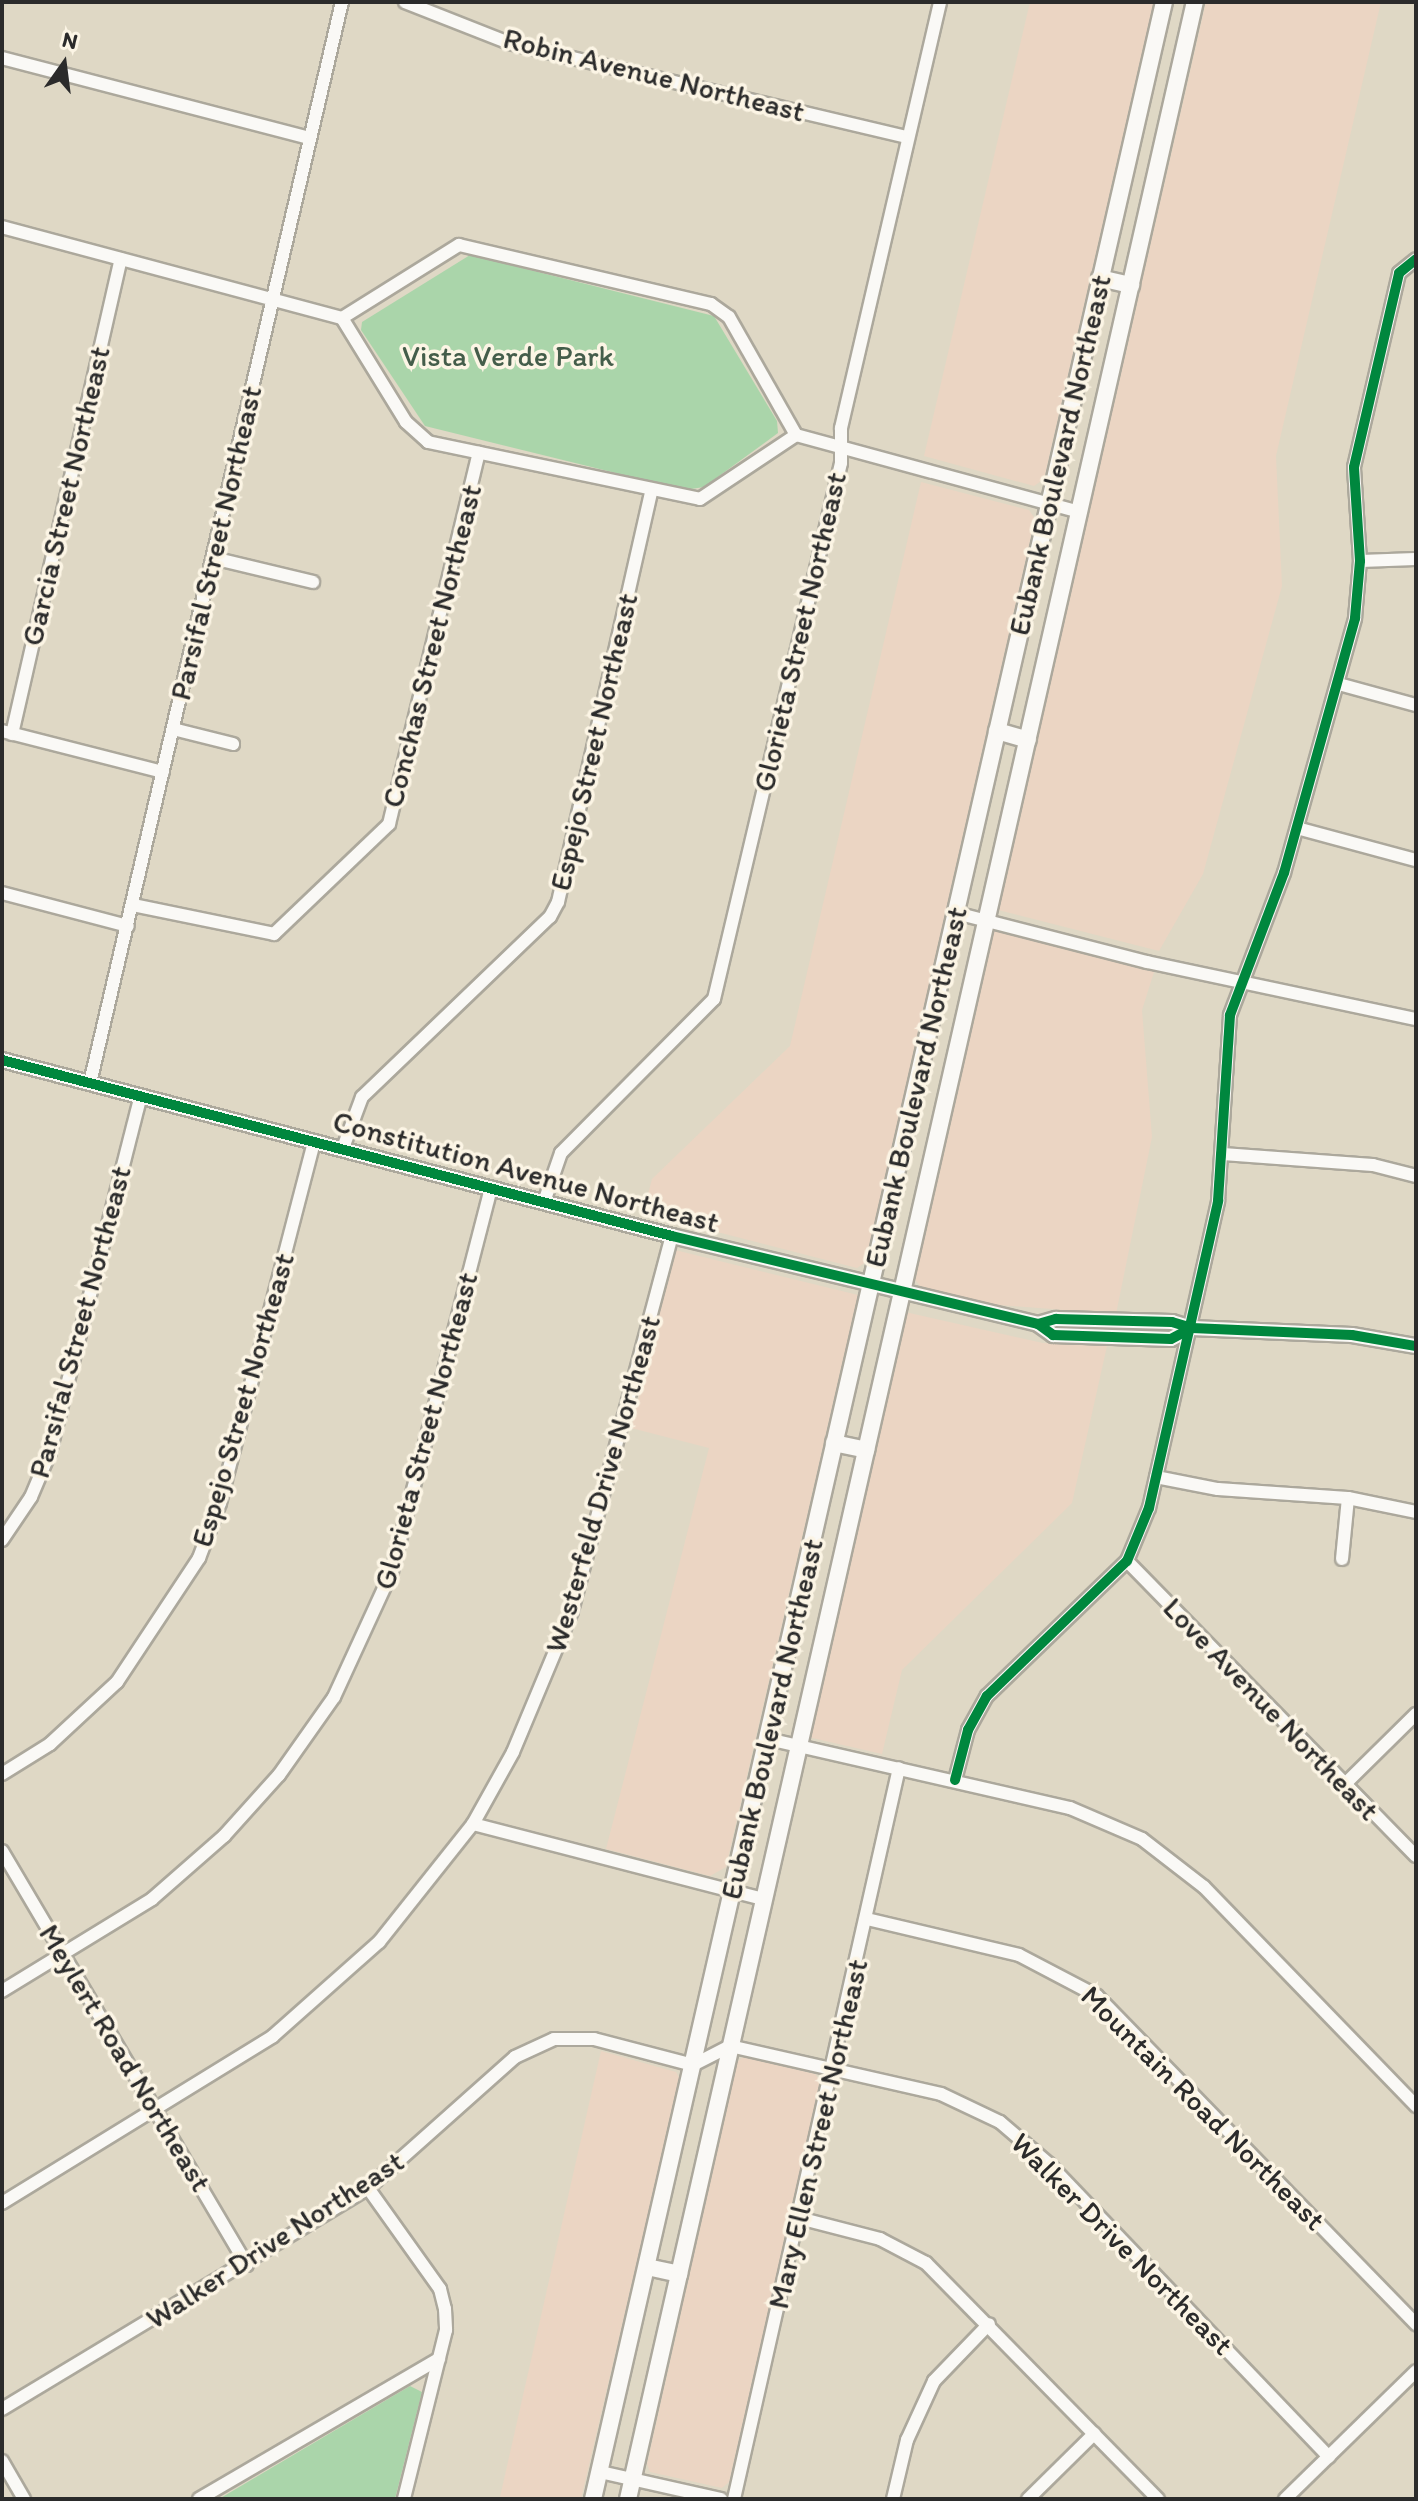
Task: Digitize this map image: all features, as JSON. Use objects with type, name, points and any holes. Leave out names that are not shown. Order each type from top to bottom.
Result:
[{"type":"main road","name":"Eubank Boulevard Northeast","points":[[593,2499],[1164,2]]},
{"type":"main road","name":"Eubank Boulevard Northeast","points":[[628,2499],[1195,2]]},
{"type":"main road","points":[[1142,99],[1172,106]]},
{"type":"main road","points":[[1100,278],[1131,285]]},
{"type":"main road","points":[[997,731],[1028,740]]},
{"type":"main road","points":[[917,1082],[947,1089]]},
{"type":"main road","points":[[834,1443],[866,1450]]},
{"type":"main road","points":[[647,2267],[679,2274]]},
{"type":"street","name":"Parsifal Street Northeast","points":[[90,1083],[342,2]]},
{"type":"street","name":"Robin Avenue Northeast","points":[[405,2],[509,43],[907,137]]},
{"type":"street","name":"Glorieta Street Northeast","points":[[544,1202],[561,1153],[714,999],[841,463],[838,447],[940,2]]},
{"type":"street","points":[[2,58],[309,138]]},
{"type":"street","points":[[2,227],[342,318],[418,436],[479,453],[651,492],[700,499],[796,435]]},
{"type":"street","points":[[342,318],[459,245],[711,304],[729,317],[796,435],[1080,512]]},
{"type":"street","name":"Garcia Street Northeast","points":[[7,732],[121,259]]},
{"type":"street","points":[[955,1780],[968,1730],[987,1696],[1127,1561],[1156,1477],[1192,1328],[1223,1154],[1224,1047],[1239,982],[1297,828],[1339,684],[1355,618],[1360,561],[1354,467],[1399,273],[1416,259]]},
{"type":"street","name":"Conchas Street Northeast","points":[[133,905],[274,934],[374,840],[397,808],[479,453]]},
{"type":"street","name":"Espejo Street Northeast","points":[[343,1148],[362,1097],[550,917],[558,902],[651,492]]},
{"type":"street","points":[[213,558],[313,582]]},
{"type":"street","points":[[1360,561],[1416,559]]},
{"type":"street","points":[[1339,684],[1416,705]]},
{"type":"street","points":[[173,729],[233,744]]},
{"type":"street","points":[[7,732],[163,772]]},
{"type":"street","points":[[1297,828],[1416,860]]},
{"type":"street","points":[[2,893],[128,926]]},
{"type":"street","points":[[956,913],[1239,982],[1416,1019]]},
{"type":"street","name":"Constitution Avenue Northeast","points":[[2,1060],[672,1236],[1038,1324],[1053,1335],[1171,1339],[1192,1328],[1352,1335],[1416,1346]]},
{"type":"street","name":"Parsifal Street Northeast","points":[[2,1540],[31,1497],[50,1452],[141,1096]]},
{"type":"street","name":"Espejo Street Northeast","points":[[2,1774],[50,1744],[117,1682],[199,1558],[220,1503],[314,1141]]},
{"type":"street","points":[[1223,1154],[1373,1165],[1416,1176]]},
{"type":"street","name":"Glorieta Street Northeast","points":[[2,1991],[152,1899],[224,1836],[279,1775],[334,1697],[392,1571],[491,1188]]},
{"type":"street","name":"Westerfeld Drive Northeast","points":[[2,2203],[273,2036],[330,1987],[425,1890],[473,1824],[513,1752],[572,1611],[672,1236]]},
{"type":"street","points":[[1156,1477],[1218,1489],[1348,1498],[1416,1512]]},
{"type":"street","points":[[1342,1559],[1348,1498]]},
{"type":"street","name":"Love Avenue Northeast","points":[[1127,1561],[1416,1856]]},
{"type":"street","points":[[1345,1784],[1416,1714]]},
{"type":"street","points":[[768,1739],[955,1780],[1109,1822],[1178,1864],[1416,2106]]},
{"type":"street","name":"Mary Ellen Street Northeast","points":[[734,2499],[899,1768]]},
{"type":"street","points":[[473,1824],[764,1899]]},
{"type":"street","name":"Meylert Road Northeast","points":[[2,1851],[247,2265]]},
{"type":"street","name":"Mountain Road Northeast","points":[[867,1919],[1019,1955],[1097,1996],[1416,2324]]},
{"type":"street","name":"Walker Drive Northeast","points":[[2,2409],[247,2265],[368,2188],[515,2057],[554,2039],[594,2039],[693,2065]]},
{"type":"street","points":[[693,2065],[730,2046]]},
{"type":"street","name":"Walker Drive Northeast","points":[[730,2046],[941,2094],[1000,2122],[1049,2164],[1329,2457]]},
{"type":"street","points":[[368,2188],[440,2289],[446,2330],[404,2499]]},
{"type":"street","points":[[799,2218],[850,2229],[901,2249],[945,2279],[1158,2499]]},
{"type":"street","points":[[893,2499],[916,2414],[934,2381],[989,2324]]},
{"type":"street","points":[[199,2499],[439,2359]]},
{"type":"street","points":[[1285,2499],[1416,2371]]},
{"type":"street","points":[[1028,2499],[1094,2434]]},
{"type":"street","points":[[2,2461],[24,2499]]},
{"type":"street","points":[[600,2472],[721,2499]]},
{"type":"shaded area","points":[[1030,2],[1154,2],[1044,479],[1034,486],[924,456]]},
{"type":"shaded area","points":[[1206,2],[1381,2],[1276,456],[1282,586],[1203,874],[1159,951],[998,910]]},
{"type":"shaded area","points":[[921,482],[1029,510],[1035,519],[866,1262],[857,1268],[643,1213],[652,1179],[790,1046]]},
{"type":"shaded area","points":[[990,929],[1155,969],[1142,1010],[1152,1137],[1116,1314],[987,1304],[920,1286],[911,1274]]},
{"type":"shaded area","points":[[675,1250],[858,1295],[726,1867],[710,1876],[606,1849],[709,1448],[631,1428]]},
{"type":"shaded area","points":[[905,1312],[1043,1343],[1107,1346],[1072,1503],[902,1670],[882,1754],[808,1737]]},
{"type":"shaded area","points":[[601,2051],[676,2072],[680,2079],[581,2499],[500,2497]]},
{"type":"shaded area","points":[[743,2057],[815,2074],[821,2082],[729,2482],[722,2488],[650,2472],[647,2464],[737,2062]]},
{"type":"green space","name":"Vista Verde Park","points":[[470,255],[714,316],[777,421],[778,433],[704,487],[685,490],[425,426],[361,330],[362,322]]},
{"type":"green space","points":[[410,2386],[422,2392],[395,2499],[219,2499]]},
{"type":"cycle path","points":[[955,1780],[968,1730],[987,1696],[1127,1561],[1149,1508],[1218,1201],[1230,1015],[1284,873],[1355,618],[1360,561],[1354,467],[1399,273],[1416,259]]},
{"type":"cycle path","points":[[2,1060],[672,1236],[1038,1324],[1053,1335],[1171,1339],[1192,1328]]},
{"type":"cycle path","points":[[1038,1324],[1056,1319],[1172,1322],[1192,1328],[1352,1335],[1416,1346]]}]
